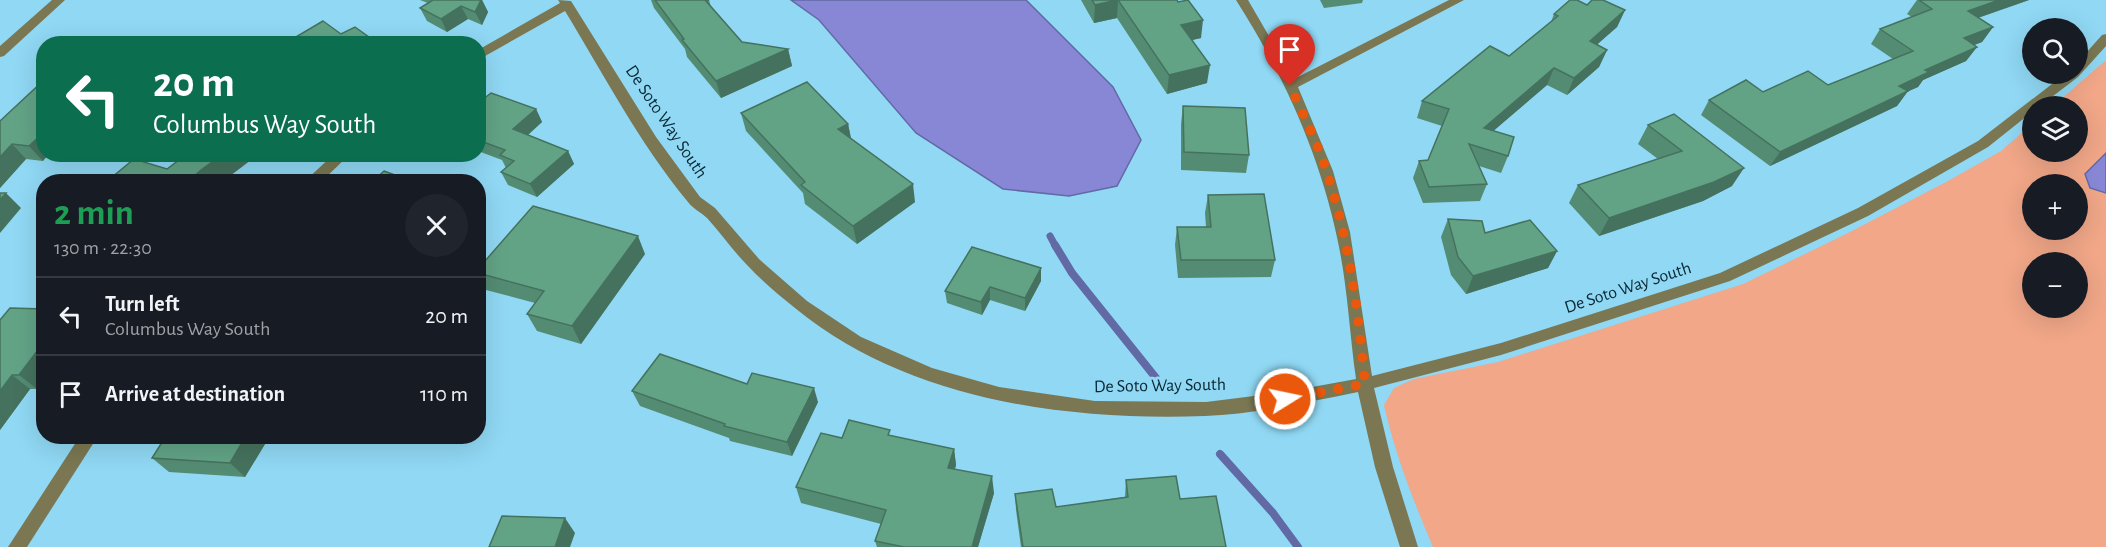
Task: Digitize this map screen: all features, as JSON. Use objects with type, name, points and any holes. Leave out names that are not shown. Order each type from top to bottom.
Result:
[{"type":"street","points":[[0,53],[59,0]]},
{"type":"street","points":[[1242,0],[1290,86],[1322,158],[1343,232],[1358,309],[1365,384],[1384,471],[1409,547]]},
{"type":"street","points":[[1290,86],[1458,0]]},
{"type":"street","points":[[486,51],[565,2]]},
{"type":"street","name":"De Soto Way South","points":[[565,2],[651,140],[695,201],[710,212],[754,263],[786,291],[855,341],[928,374],[999,394],[1095,408],[1206,409],[1285,399],[1365,384],[1501,349],[1725,277],[1863,212],[1983,144],[2060,84]]},
{"type":"street","points":[[2088,58],[2106,38]]},
{"type":"street","points":[[320,174],[334,162]]},
{"type":"street","points":[[17,547],[85,444]]},
{"type":"shaded area","points":[[791,0],[1026,0],[1113,87],[1141,140],[1117,186],[1069,196],[1003,189],[916,133],[819,20]]},
{"type":"shaded area","points":[[2106,60],[2106,547],[1433,547],[1405,477],[1388,423],[1384,405],[1394,388],[1414,379],[1498,362],[1743,284],[1846,234],[2001,151],[2022,133],[2022,162],[2088,162],[2088,96],[2065,96],[2078,84],[2088,84],[2088,76]]},
{"type":"shaded area","points":[[2106,153],[2106,193],[2090,188],[2088,174],[2085,174]]},
{"type":"building","points":[[433,0],[481,0],[475,12],[461,6],[441,19],[420,8]]},
{"type":"building","points":[[655,0],[709,0],[706,1],[742,42],[788,49],[716,81],[682,40],[684,39]]},
{"type":"building","points":[[1092,0],[1117,0],[1095,5]]},
{"type":"building","points":[[1118,0],[1177,0],[1178,2],[1188,0],[1203,20],[1181,25],[1210,65],[1169,75]]},
{"type":"building","points":[[1570,0],[1577,0],[1587,5],[1592,0],[1603,0],[1625,10],[1590,41],[1607,50],[1574,78],[1554,68],[1484,128],[1514,137],[1508,156],[1469,144],[1487,184],[1429,187],[1419,161],[1428,160],[1449,109],[1422,101],[1490,46],[1509,56],[1558,16],[1554,14]]},
{"type":"building","points":[[1919,0],[1999,0],[1968,11],[1993,27],[1964,38],[1977,47],[1925,70],[1929,72],[1899,86],[1908,91],[1780,152],[1709,100],[1746,80],[1763,92],[1808,71],[1828,85],[1913,51],[1880,29],[1932,9]]},
{"type":"building","points":[[323,21],[341,34],[355,27],[367,36],[298,36]]},
{"type":"building","points":[[807,82],[848,124],[838,129],[913,184],[853,226],[801,185],[805,182],[741,113]]},
{"type":"building","points":[[36,87],[36,139],[29,146],[12,144],[0,157],[0,121]]},
{"type":"building","points":[[491,93],[536,109],[513,129],[568,151],[530,184],[501,172],[514,161],[500,155],[505,150],[486,143],[486,97]]},
{"type":"building","points":[[1183,106],[1245,108],[1249,155],[1184,152]]},
{"type":"building","points":[[1674,114],[1744,168],[1714,182],[1609,218],[1578,185],[1682,151],[1648,125]]},
{"type":"building","points":[[130,162],[144,162],[167,169],[176,162],[212,162],[197,174],[116,174]]},
{"type":"building","points":[[1264,194],[1275,260],[1181,260],[1177,227],[1211,227],[1208,195]]},
{"type":"building","points":[[533,206],[638,236],[572,326],[527,314],[544,291],[486,275],[486,260]]},
{"type":"building","points":[[1448,219],[1482,221],[1485,233],[1530,220],[1557,251],[1473,276],[1458,257]]},
{"type":"building","points":[[972,247],[1041,268],[1025,298],[990,287],[981,302],[945,291]]},
{"type":"building","points":[[10,308],[36,309],[36,353],[19,375],[12,375],[0,391],[0,320]]},
{"type":"building","points":[[660,354],[747,384],[752,373],[814,388],[787,442],[724,426],[725,424],[632,391]]},
{"type":"building","points":[[849,420],[890,430],[888,435],[954,449],[948,468],[992,476],[972,547],[904,547],[875,541],[886,510],[796,487],[821,433],[842,438]]},
{"type":"building","points":[[161,444],[241,444],[230,463],[152,458]]},
{"type":"building","points":[[1176,476],[1180,499],[1216,496],[1226,547],[1023,547],[1015,494],[1052,489],[1056,507],[1128,497],[1126,480]]},
{"type":"building","points":[[502,516],[565,518],[555,547],[489,547]]},
{"type":"waterway","points":[[1050,236],[1056,247]]},
{"type":"waterway","points":[[1055,245],[1072,273],[1156,378]]},
{"type":"waterway","points":[[1220,454],[1273,513],[1298,547]]},
{"type":"route","points":[[1285,399],[1365,384],[1358,309],[1343,232],[1322,158],[1290,86]]}]
